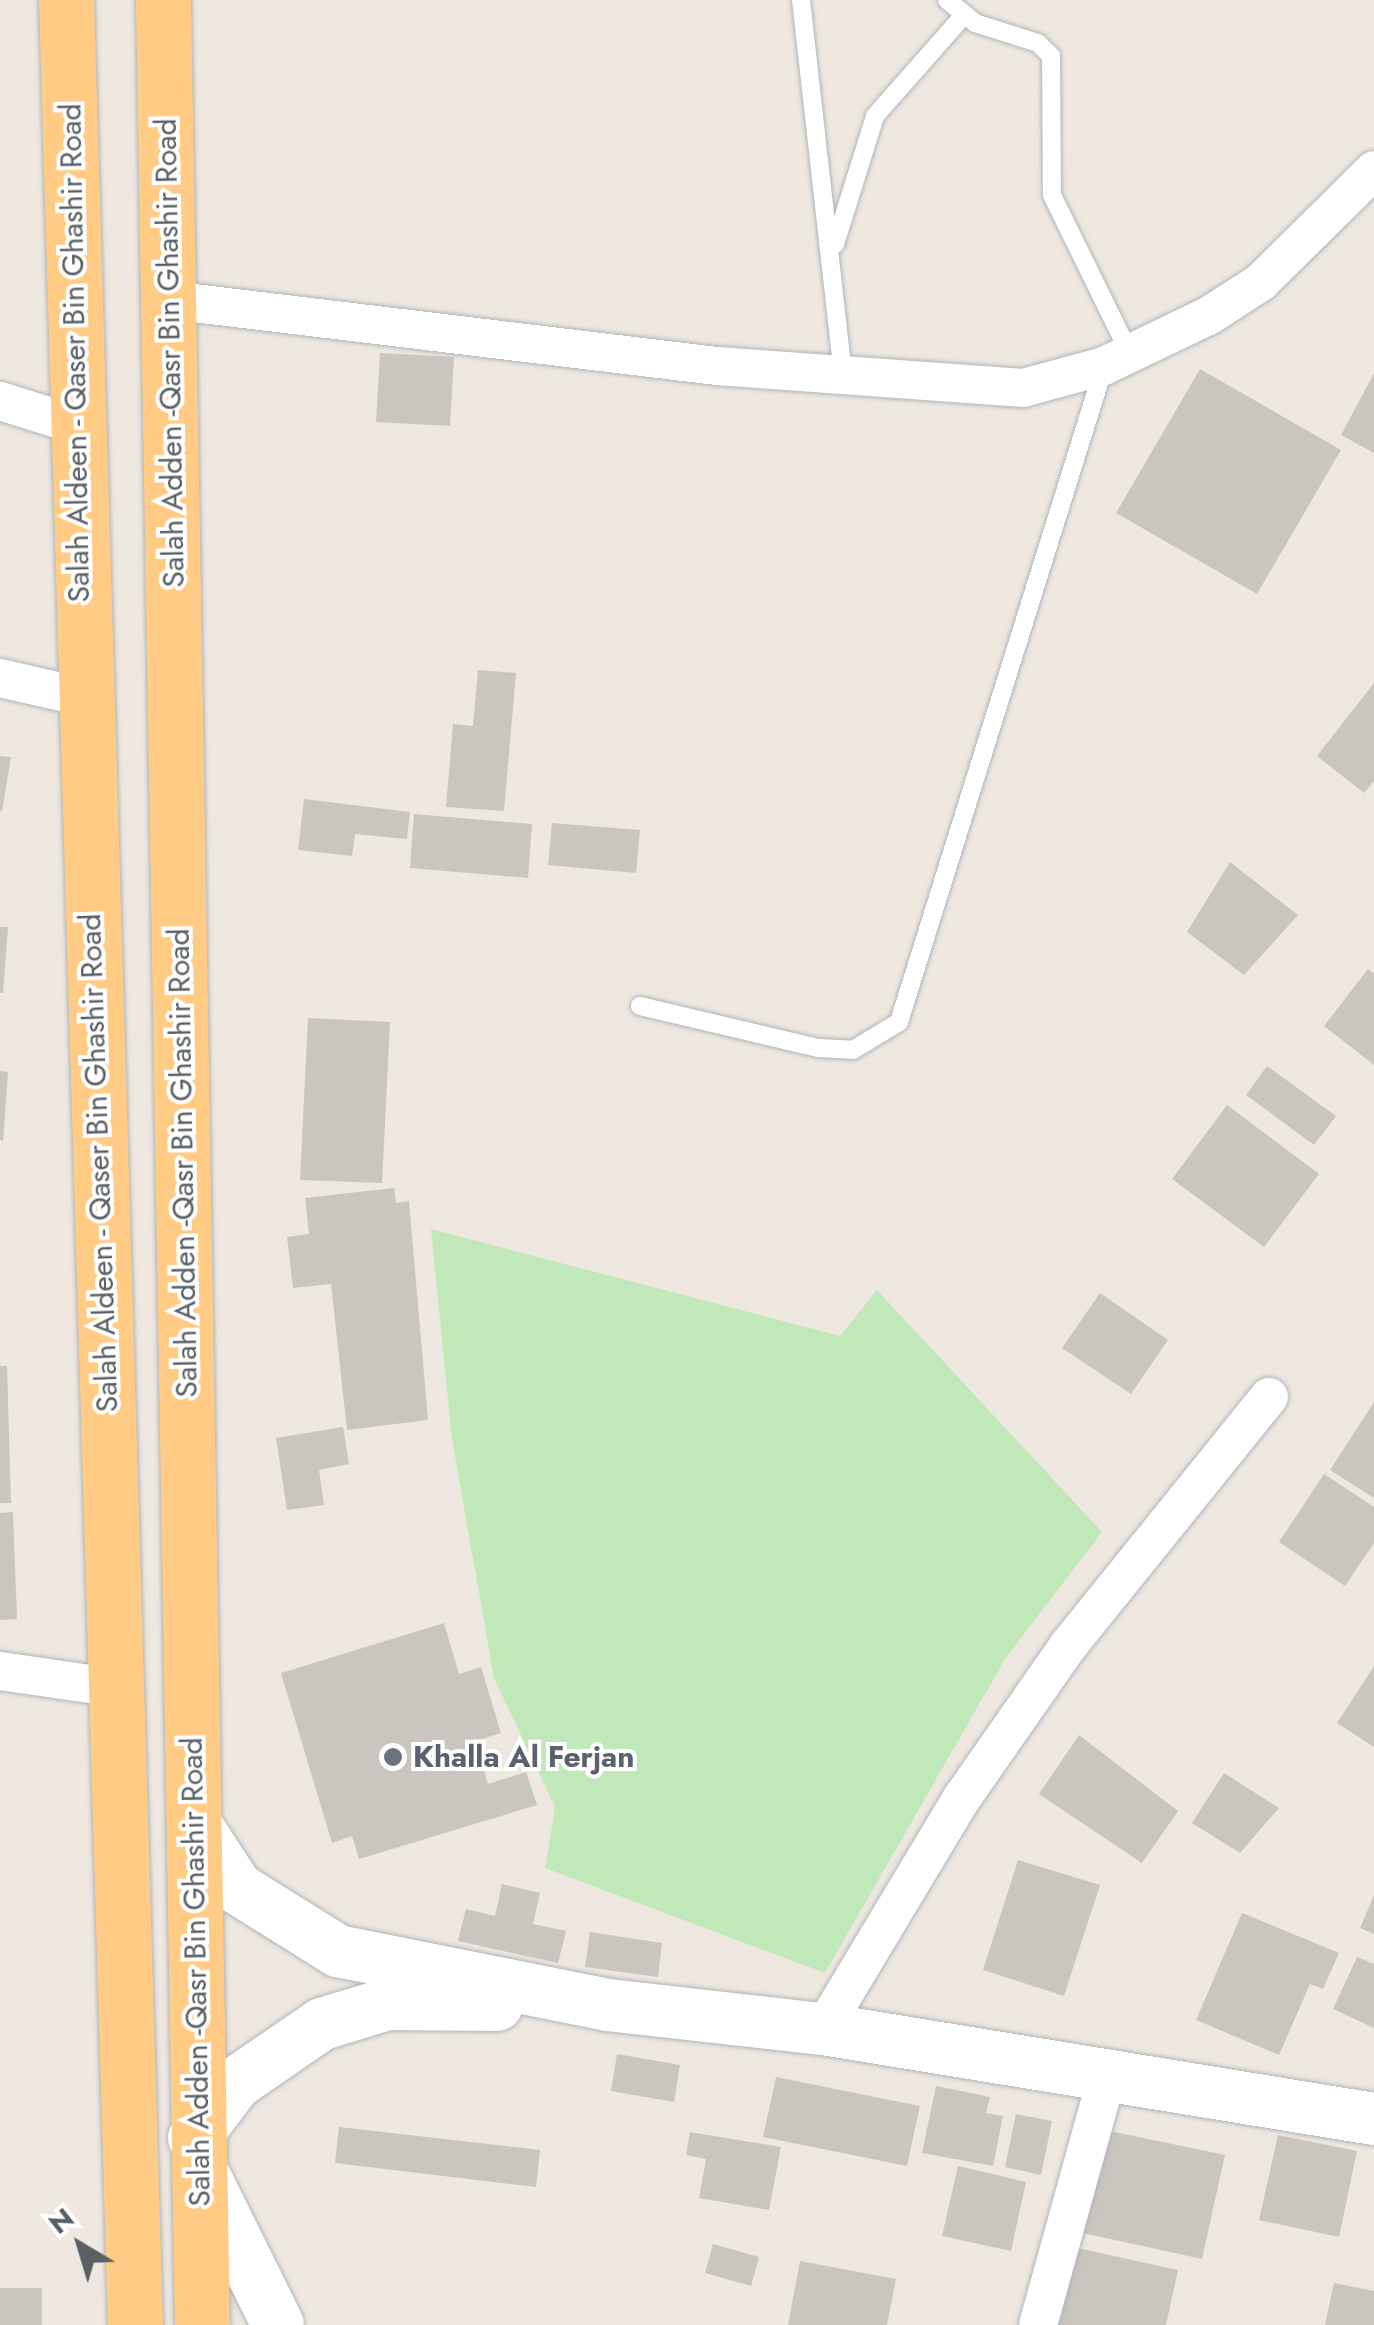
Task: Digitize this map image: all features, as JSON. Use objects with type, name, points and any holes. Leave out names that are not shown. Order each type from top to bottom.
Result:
[{"type":"highway","name":"Salah Aldeen - Qaser Bin Ghashir Road","points":[[66,0],[83,698],[118,1688],[134,2325]]},
{"type":"highway","name":"Salah Adden -Qasr Bin Ghashir Road","points":[[163,0],[194,1822],[196,2150],[202,2325]]},
{"type":"street","points":[[169,300],[843,376],[1023,388],[1117,360],[1261,282],[1374,170]]},
{"type":"street","points":[[0,402],[76,425]]},
{"type":"street","points":[[0,678],[83,698]]},
{"type":"street","points":[[823,2029],[1047,1676],[1269,1397]]},
{"type":"street","points":[[0,1671],[118,1688]]},
{"type":"street","points":[[194,1822],[238,1888],[302,1936],[608,2006]]},
{"type":"street","points":[[278,2325],[196,2150],[262,2060],[355,2012],[388,2004],[608,2006],[823,2029],[1108,2072],[1374,2119]]},
{"type":"street","points":[[1038,2325],[1108,2072]]},
{"type":"lane","points":[[801,0],[833,254],[843,376]]},
{"type":"lane","points":[[640,1006],[818,1048],[853,1050],[899,1022],[1117,360],[1052,195],[1050,56],[964,15],[947,0]]},
{"type":"lane","points":[[833,254],[875,116],[964,15]]},
{"type":"green space","points":[[431,1229],[840,1336],[877,1290],[1102,1532],[1005,1659],[825,1973],[545,1868],[555,1807],[494,1678],[452,1439]]},
{"type":"building","points":[[380,353],[454,357],[450,426],[376,422]]},
{"type":"building","points":[[1200,369],[1341,450],[1257,594],[1116,513]]},
{"type":"building","points":[[1374,373],[1374,453],[1341,435]]},
{"type":"building","points":[[478,670],[516,673],[504,811],[446,807],[453,724],[473,726]]},
{"type":"building","points":[[1374,683],[1374,781],[1364,793],[1317,756]]},
{"type":"building","points":[[0,756],[11,757],[2,811],[0,811]]},
{"type":"building","points":[[304,799],[410,812],[407,839],[355,834],[352,856],[298,850]]},
{"type":"building","points":[[414,814],[532,824],[528,878],[410,868]]},
{"type":"building","points":[[552,823],[640,830],[636,873],[548,865]]},
{"type":"building","points":[[1230,862],[1298,915],[1244,975],[1187,932]]},
{"type":"building","points":[[0,927],[8,927],[3,993],[0,993]]},
{"type":"building","points":[[1368,969],[1374,974],[1374,1065],[1324,1026]]},
{"type":"building","points":[[308,1018],[390,1022],[382,1183],[300,1180]]},
{"type":"building","points":[[1267,1066],[1336,1116],[1314,1145],[1246,1095]]},
{"type":"building","points":[[0,1071],[8,1072],[3,1141],[0,1140]]},
{"type":"building","points":[[1227,1105],[1319,1174],[1264,1247],[1172,1179]]},
{"type":"building","points":[[394,1188],[396,1203],[409,1201],[428,1420],[347,1430],[331,1284],[293,1288],[287,1237],[309,1234],[305,1198]]},
{"type":"building","points":[[1100,1293],[1168,1340],[1131,1394],[1062,1348]]},
{"type":"building","points":[[0,1366],[7,1366],[11,1503],[0,1503]]},
{"type":"building","points":[[1374,1402],[1374,1498],[1330,1470]]},
{"type":"building","points":[[343,1427],[349,1464],[319,1470],[324,1505],[287,1510],[276,1438]]},
{"type":"building","points":[[1324,1474],[1374,1507],[1374,1543],[1345,1586],[1279,1542]]},
{"type":"building","points":[[13,1512],[17,1619],[0,1620],[0,1513]]},
{"type":"building","name":"Khalla Al Ferjan","points":[[444,1623],[459,1674],[481,1667],[501,1733],[475,1741],[488,1784],[526,1772],[537,1805],[359,1859],[352,1836],[332,1843],[281,1673]]},
{"type":"building","points":[[1374,1666],[1374,1747],[1337,1723]]},
{"type":"building","points":[[1079,1735],[1178,1811],[1142,1863],[1039,1794]]},
{"type":"building","points":[[1224,1773],[1279,1808],[1240,1853],[1192,1823]]},
{"type":"building","points":[[1018,1860],[1100,1885],[1064,1996],[983,1970]]},
{"type":"building","points":[[502,1884],[540,1893],[533,1924],[566,1931],[558,1963],[458,1941],[466,1909],[495,1916]]},
{"type":"building","points":[[1374,1895],[1374,1934],[1360,1928]]},
{"type":"building","points":[[1242,1913],[1339,1953],[1323,1989],[1310,1984],[1279,2055],[1196,2020]]},
{"type":"building","points":[[590,1932],[662,1943],[658,1977],[585,1967]]},
{"type":"building","points":[[1357,1957],[1374,1964],[1374,2028],[1333,2009]]},
{"type":"building","points":[[617,2054],[680,2065],[674,2102],[611,2091]]},
{"type":"building","points":[[776,2077],[920,2106],[907,2166],[763,2137]]},
{"type":"building","points":[[936,2086],[990,2097],[986,2113],[1003,2116],[993,2166],[922,2153]]},
{"type":"building","points":[[1016,2114],[1052,2121],[1041,2175],[1005,2167]]},
{"type":"building","points":[[339,2127],[540,2150],[536,2187],[335,2163]]},
{"type":"building","points":[[1105,2130],[1225,2155],[1202,2259],[1083,2233]]},
{"type":"building","points":[[690,2132],[781,2147],[769,2210],[699,2198],[706,2159],[686,2155]]},
{"type":"building","points":[[1278,2135],[1357,2151],[1339,2237],[1259,2220]]},
{"type":"building","points":[[958,2166],[1026,2182],[1011,2251],[942,2236]]},
{"type":"building","points":[[713,2244],[759,2257],[751,2286],[705,2273]]},
{"type":"building","points":[[1068,2246],[1178,2270],[1166,2325],[1052,2325]]},
{"type":"building","points":[[800,2261],[896,2279],[887,2325],[788,2325]]},
{"type":"building","points":[[1334,2283],[1374,2291],[1374,2325],[1325,2325]]},
{"type":"building","points":[[0,2288],[42,2288],[42,2325],[0,2325]]},
{"type":"place","name":"Khalla Al Ferjan","points":[[393,1757]]}]
